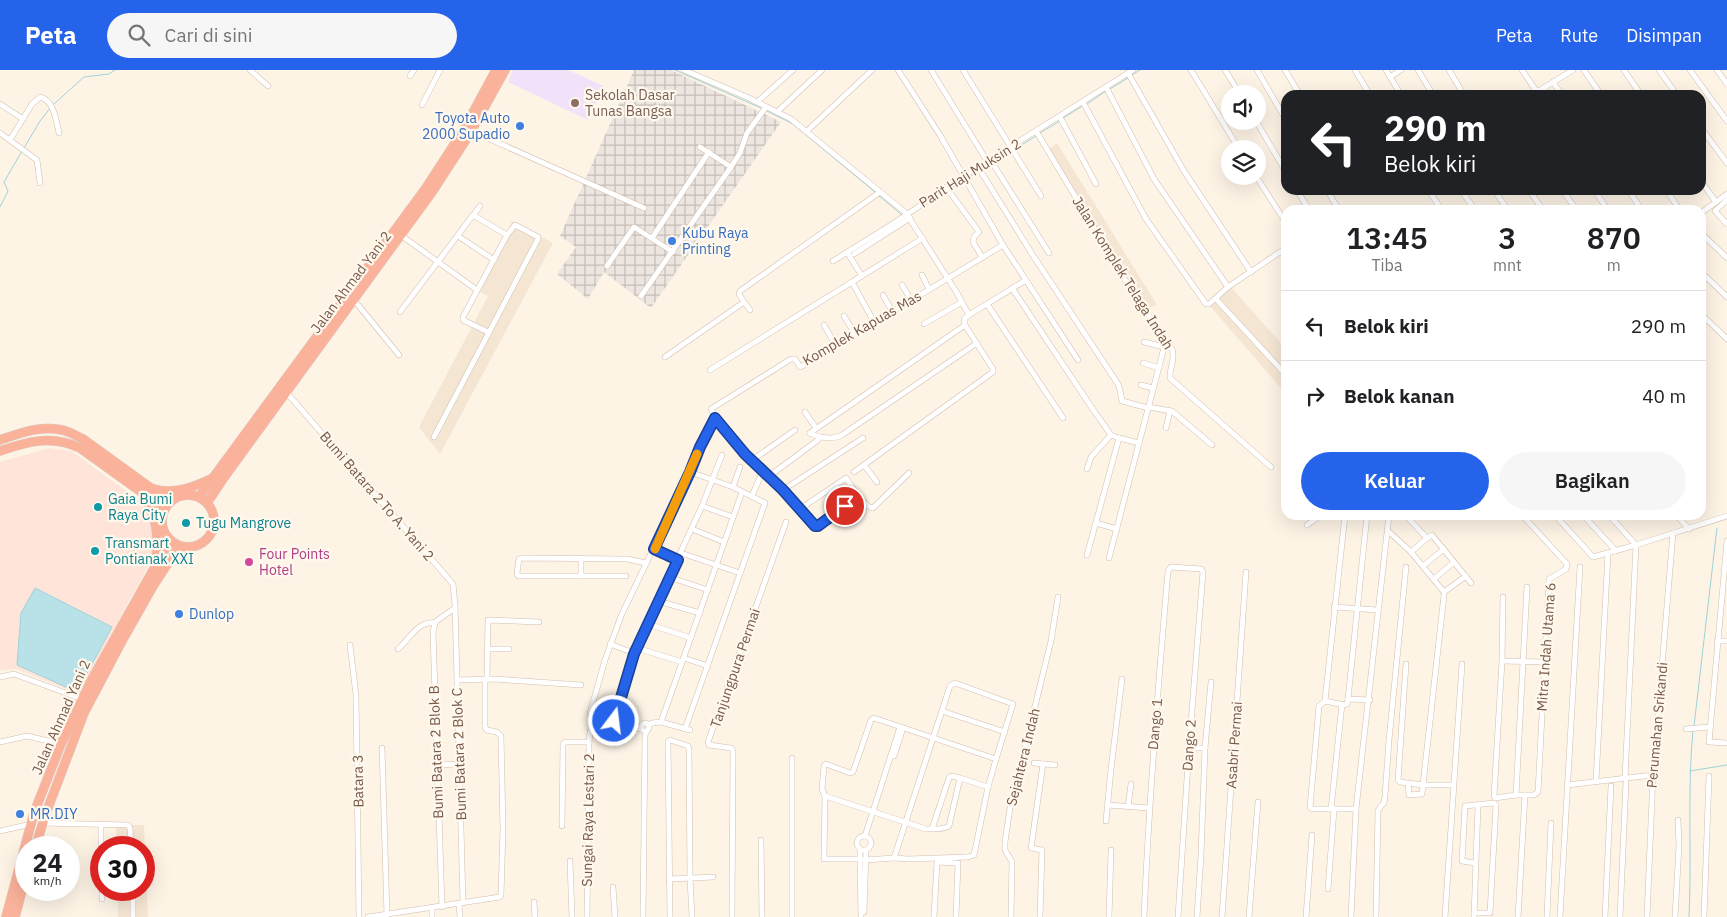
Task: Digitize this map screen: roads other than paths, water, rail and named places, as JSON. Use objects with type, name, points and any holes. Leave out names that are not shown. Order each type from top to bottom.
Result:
[{"type":"highway","name":"Jalan Ahmad Yani 2","points":[[203,500],[215,477],[426,188],[463,131],[496,70]]},
{"type":"highway","name":"Jalan Ahmad Yani 2","points":[[203,500],[225,476],[402,236],[472,131],[505,70]]},
{"type":"highway","points":[[0,440],[37,429],[61,430],[83,439],[146,491],[157,538],[154,568]]},
{"type":"highway","points":[[0,451],[39,441],[55,440],[70,443],[168,506]]},
{"type":"highway","points":[[146,491],[181,490],[215,477]]},
{"type":"highway","points":[[188,495],[203,500],[211,508],[214,520],[212,533],[198,546],[179,546],[170,540],[163,530],[162,516],[168,506],[181,496],[188,495]]},
{"type":"highway","name":"Jalan Ahmad Yani 2","points":[[6,917],[31,824],[61,744],[82,699],[170,540]]},
{"type":"highway","name":"Jalan Ahmad Yani 2","points":[[38,836],[84,713],[131,625],[179,546]]},
{"type":"highway","points":[[15,917],[19,901]]},
{"type":"street","points":[[250,70],[268,86]]},
{"type":"street","points":[[410,76],[414,70]]},
{"type":"street","points":[[422,104],[440,70]]},
{"type":"street","name":"Parit Haji Muksin 2","points":[[684,70],[791,119],[908,216],[948,190],[962,177],[1012,146],[1037,134],[1060,116],[1130,71]]},
{"type":"street","points":[[757,102],[793,70]]},
{"type":"street","points":[[777,112],[822,70]]},
{"type":"street","points":[[807,131],[872,70]]},
{"type":"street","points":[[898,70],[940,135],[962,177],[1003,245],[1078,360]]},
{"type":"street","points":[[932,70],[1048,253]]},
{"type":"street","points":[[963,70],[1012,146],[1041,196]]},
{"type":"street","points":[[1190,70],[1233,140]]},
{"type":"street","points":[[1225,70],[1234,85]]},
{"type":"street","points":[[1257,70],[1281,111]]},
{"type":"street","points":[[1285,70],[1297,90]]},
{"type":"street","points":[[1355,70],[1367,90]]},
{"type":"street","points":[[1386,70],[1396,90]]},
{"type":"street","points":[[1390,77],[1401,70]]},
{"type":"street","points":[[1418,70],[1430,90]]},
{"type":"street","points":[[1449,70],[1461,90]]},
{"type":"street","points":[[1522,70],[1532,90]]},
{"type":"street","points":[[1558,70],[1562,76]]},
{"type":"street","points":[[1540,90],[1573,70]]},
{"type":"street","points":[[1584,70],[1598,90]]},
{"type":"street","points":[[1624,70],[1638,90]]},
{"type":"street","points":[[1659,70],[1673,90]]},
{"type":"street","points":[[1690,70],[1705,90]]},
{"type":"street","points":[[1717,70],[1727,84]]},
{"type":"street","points":[[1130,71],[1184,170],[1251,272]]},
{"type":"street","points":[[1553,82],[1559,90]]},
{"type":"street","points":[[1106,87],[1154,179],[1228,287]]},
{"type":"street","points":[[1706,92],[1727,121]]},
{"type":"street","points":[[10,140],[32,104],[40,97],[43,97],[51,106],[59,132]]},
{"type":"street","points":[[1083,102],[1127,187],[1151,226],[1204,302],[1209,304],[1228,287],[1281,251]]},
{"type":"street","points":[[0,104],[23,119]]},
{"type":"street","points":[[640,296],[673,252],[731,167],[740,153],[747,133],[766,107]]},
{"type":"street","points":[[1060,116],[1096,184]]},
{"type":"street","points":[[1261,130],[1281,164]]},
{"type":"street","points":[[472,131],[644,208]]},
{"type":"street","points":[[0,133],[37,161],[40,183]]},
{"type":"street","name":"Jalan Komplek Telaga Indah","points":[[1037,134],[1128,286],[1166,340],[1174,355],[1169,374],[1171,380],[1271,467]]},
{"type":"street","points":[[1706,135],[1727,163]]},
{"type":"street","points":[[700,147],[731,167]]},
{"type":"street","points":[[652,238],[709,152]]},
{"type":"street","points":[[978,167],[1118,384],[1122,401],[1172,411],[1212,445]]},
{"type":"street","points":[[1262,185],[1281,215]]},
{"type":"street","points":[[1706,188],[1716,202]]},
{"type":"street","points":[[948,190],[979,232],[974,237],[973,242],[982,257]]},
{"type":"street","points":[[750,310],[739,294],[740,291],[880,192]]},
{"type":"street","points":[[1706,209],[1727,194]]},
{"type":"street","points":[[1727,200],[1715,211],[1727,224]]},
{"type":"street","points":[[400,312],[480,206]]},
{"type":"street","points":[[472,217],[475,216],[507,235]]},
{"type":"street","points":[[908,216],[948,278],[969,315]]},
{"type":"street","points":[[833,261],[908,216]]},
{"type":"street","points":[[854,254],[908,216]]},
{"type":"street","points":[[434,437],[539,237],[515,225],[507,235],[463,318],[463,320],[488,332]]},
{"type":"street","points":[[607,266],[634,227],[673,252]]},
{"type":"street","points":[[402,236],[477,290]]},
{"type":"street","points":[[458,236],[494,260]]},
{"type":"street","points":[[710,370],[923,238]]},
{"type":"street","points":[[1706,238],[1727,258]]},
{"type":"street","name":"Komplek Kapuas Mas","points":[[715,418],[710,411],[712,408],[783,363],[791,359],[800,366],[1003,245]]},
{"type":"street","points":[[847,252],[862,276]]},
{"type":"street","points":[[922,275],[929,289]]},
{"type":"street","points":[[1706,277],[1727,297]]},
{"type":"street","points":[[854,472],[993,372],[993,369],[965,325],[964,319],[1026,280]]},
{"type":"street","points":[[852,282],[874,322]]},
{"type":"street","points":[[902,285],[911,300]]},
{"type":"street","points":[[1012,288],[1111,434],[1139,443]]},
{"type":"street","points":[[883,296],[892,311]]},
{"type":"street","points":[[1216,298],[1281,370]]},
{"type":"street","points":[[354,300],[399,356]]},
{"type":"street","points":[[665,357],[744,302]]},
{"type":"street","points":[[924,324],[962,302]]},
{"type":"street","points":[[986,304],[1064,418]]},
{"type":"street","points":[[844,316],[856,334]]},
{"type":"street","points":[[1706,319],[1727,339]]},
{"type":"street","points":[[824,325],[836,346]]},
{"type":"street","points":[[965,325],[810,433],[817,436],[835,438],[842,435],[977,343]]},
{"type":"street","points":[[1109,558],[1166,340]]},
{"type":"street","points":[[1144,342],[1164,348]]},
{"type":"street","points":[[1143,363],[1159,368]]},
{"type":"street","points":[[1142,385],[1153,388]]},
{"type":"street","name":"Bumi Batara 2 To A. Yani 2","points":[[287,393],[453,584],[455,607]]},
{"type":"street","points":[[1166,428],[1170,411]]},
{"type":"street","points":[[805,412],[816,428]]},
{"type":"street","points":[[644,729],[590,715],[610,644],[715,418],[751,461],[783,490],[816,526],[858,496]]},
{"type":"street","points":[[751,461],[795,430]]},
{"type":"street","points":[[1087,469],[1091,457],[1111,434]]},
{"type":"street","points":[[783,490],[863,438]]},
{"type":"street","points":[[1087,555],[1119,438]]},
{"type":"street","points":[[768,476],[818,440]]},
{"type":"street","points":[[614,721],[636,651],[714,480],[722,455]]},
{"type":"street","points":[[864,465],[877,482]]},
{"type":"street","points":[[732,487],[740,467]]},
{"type":"street","points":[[643,917],[644,729],[652,722],[661,722],[688,730],[708,666],[765,503],[732,487],[690,472]]},
{"type":"street","points":[[800,509],[846,478],[858,496],[869,507],[873,508],[909,473]]},
{"type":"street","points":[[752,496],[761,475]]},
{"type":"street","points":[[661,722],[742,492]]},
{"type":"street","points":[[702,506],[733,517]]},
{"type":"street","points":[[1560,520],[1595,557],[1727,516]]},
{"type":"street","points":[[1307,525],[1314,520]]},
{"type":"street","points":[[1344,520],[1325,701],[1320,706],[1310,807],[1312,809],[1356,809]]},
{"type":"street","points":[[1325,701],[1347,704],[1367,520]]},
{"type":"street","points":[[1351,917],[1356,809],[1370,700],[1388,520]]},
{"type":"street","points":[[1409,520],[1427,538]]},
{"type":"street","name":"Mitra Indah Utama 6","points":[[1525,795],[1534,795],[1538,792],[1549,579],[1566,569],[1567,564],[1527,520]]},
{"type":"street","points":[[1588,520],[1616,551]]},
{"type":"street","points":[[1614,520],[1636,545],[1620,917]]},
{"type":"street","points":[[1681,520],[1689,529]]},
{"type":"street","name":"Tanjungpura Permai","points":[[732,917],[733,750],[731,748],[709,745],[708,742],[786,522]]},
{"type":"street","points":[[1096,523],[1117,529]]},
{"type":"street","points":[[692,529],[724,542]]},
{"type":"street","points":[[1387,532],[1411,552],[1444,592],[1466,576]]},
{"type":"street","name":"Perumahan Srikandi","points":[[1647,917],[1653,775],[1673,533]]},
{"type":"street","points":[[1411,552],[1432,535],[1471,583]]},
{"type":"street","points":[[1727,541],[1709,728],[1709,742],[1727,743]]},
{"type":"street","points":[[654,549],[678,560]]},
{"type":"street","points":[[1423,566],[1444,549]]},
{"type":"street","points":[[681,553],[740,573]]},
{"type":"street","points":[[1596,781],[1608,553]]},
{"type":"street","points":[[626,576],[518,576],[517,573],[521,558],[634,559],[646,563]]},
{"type":"street","points":[[581,558],[581,576]]},
{"type":"street","points":[[1434,579],[1454,562]]},
{"type":"street","name":"Dango 1","points":[[1144,917],[1149,808],[1168,570],[1171,567],[1196,568],[1201,569],[1203,572]]},
{"type":"street","points":[[1376,917],[1378,811],[1384,804],[1385,796],[1406,567]]},
{"type":"street","points":[[1560,917],[1580,567]]},
{"type":"street","name":"Dango 2","points":[[1178,917],[1203,572]]},
{"type":"street","name":"Asabri Permai","points":[[1222,917],[1246,572]]},
{"type":"street","points":[[669,577],[708,590]]},
{"type":"street","name":"Mitra Indah Utama 6","points":[[1516,795],[1527,587]]},
{"type":"street","points":[[1408,783],[1408,794],[1411,796],[1421,795],[1444,595]]},
{"type":"street","name":"Sejahtera Indah","points":[[1011,917],[1012,862],[1005,850],[1004,842],[1010,808],[1051,642],[1058,597]]},
{"type":"street","points":[[1503,597],[1502,661],[1494,796],[1495,798],[1525,795],[1518,917]]},
{"type":"street","points":[[658,601],[700,613]]},
{"type":"street","points":[[398,649],[420,626],[430,622],[434,623],[455,607]]},
{"type":"street","name":"Bumi Batara 2 Blok C","points":[[455,607],[460,764],[460,917]]},
{"type":"street","points":[[1334,607],[1378,610]]},
{"type":"street","points":[[370,917],[399,915],[500,897],[502,892],[501,736],[497,732],[487,730],[485,727],[488,620],[539,622]]},
{"type":"street","name":"Bumi Batara 2 Blok B","points":[[434,623],[442,907]]},
{"type":"street","points":[[648,624],[691,638]]},
{"type":"street","points":[[1718,640],[1727,641]]},
{"type":"street","points":[[610,644],[708,666]]},
{"type":"street","name":"Batara 3","points":[[350,645],[356,695],[360,917]]},
{"type":"street","points":[[488,649],[509,648]]},
{"type":"street","points":[[713,653],[719,656]]},
{"type":"street","points":[[1502,661],[1544,662]]},
{"type":"street","points":[[1406,664],[1398,780],[1400,782],[1423,785],[1453,786]]},
{"type":"street","points":[[1445,917],[1462,664]]},
{"type":"street","points":[[0,677],[14,674],[82,699]]},
{"type":"street","points":[[457,680],[486,679],[581,685]]},
{"type":"street","points":[[1106,821],[1110,769],[1122,679]]},
{"type":"street","points":[[1197,917],[1202,855],[1205,748],[1211,682]]},
{"type":"street","points":[[894,858],[905,822],[933,738],[942,711],[950,686],[955,683],[1013,704],[988,787],[974,854],[968,857],[863,860],[824,859],[825,796],[822,789],[824,766],[826,764],[850,773],[853,772],[871,720],[874,718],[902,728],[933,738],[996,759]]},
{"type":"street","points":[[1348,699],[1370,700]]},
{"type":"street","points":[[1328,889],[1342,704]]},
{"type":"street","points":[[942,711],[1005,732]]},
{"type":"street","points":[[866,836],[860,837],[857,841],[858,846],[863,849],[870,848],[871,844],[866,836],[902,728]]},
{"type":"street","points":[[1686,729],[1709,728]]},
{"type":"street","points":[[589,743],[590,732]]},
{"type":"street","points":[[0,742],[27,736],[61,744]]},
{"type":"street","points":[[670,917],[668,742],[670,740],[688,746],[689,749],[692,917]]},
{"type":"street","name":"Sungai Raya Lestari 2","points":[[562,826],[563,744],[565,742],[588,742],[587,917]]},
{"type":"street","points":[[382,748],[387,915]]},
{"type":"street","points":[[1189,748],[1205,748]]},
{"type":"street","points":[[792,758],[792,917]]},
{"type":"street","points":[[1034,763],[1055,765]]},
{"type":"street","points":[[437,765],[460,764]]},
{"type":"street","points":[[1040,917],[1042,850],[1031,848],[1042,764]]},
{"type":"street","points":[[1567,785],[1596,781],[1626,780],[1653,775]]},
{"type":"street","points":[[932,829],[951,776],[988,787]]},
{"type":"street","points":[[1704,917],[1709,776]]},
{"type":"street","points":[[825,796],[932,829],[949,826],[960,778]]},
{"type":"street","points":[[1128,807],[1131,784]]},
{"type":"street","points":[[1605,917],[1611,786]]},
{"type":"street","points":[[1250,917],[1258,802]]},
{"type":"street","points":[[1475,863],[1463,862],[1462,860],[1465,806],[1494,803],[1496,804],[1490,915],[1474,915],[1478,805]]},
{"type":"street","points":[[1108,805],[1149,808]]},
{"type":"street","points":[[1675,917],[1679,846],[1678,820]]},
{"type":"street","points":[[42,823],[128,825],[130,836]]},
{"type":"street","points":[[1547,917],[1551,823]]},
{"type":"street","points":[[0,831],[31,824]]},
{"type":"street","points":[[101,825],[101,836]]},
{"type":"street","points":[[1306,917],[1312,836]]},
{"type":"street","points":[[761,842],[762,917]]},
{"type":"street","points":[[862,917],[863,849]]},
{"type":"street","points":[[1109,917],[1112,850]]},
{"type":"street","points":[[570,861],[572,917]]},
{"type":"street","points":[[934,917],[936,862],[958,863],[956,917]]},
{"type":"street","points":[[669,879],[713,877]]},
{"type":"street","points":[[613,887],[614,917]]},
{"type":"street","points":[[133,901],[133,917]]},
{"type":"street","points":[[534,902],[535,917]]},
{"type":"street","points":[[432,908],[432,917]]},
{"type":"water","points":[[35,588],[112,627],[77,692],[17,665],[21,613]]},
{"type":"waterway","points":[[54,104],[84,77],[109,74],[115,70]]},
{"type":"waterway","points":[[675,70],[761,108]]},
{"type":"waterway","points":[[1132,75],[1140,70]]},
{"type":"waterway","points":[[1110,89],[1128,78]]},
{"type":"waterway","points":[[1087,104],[1106,91]]},
{"type":"waterway","points":[[24,148],[51,107]]},
{"type":"waterway","points":[[1063,118],[1081,107]]},
{"type":"waterway","points":[[765,110],[793,124],[875,192]]},
{"type":"waterway","points":[[1040,133],[1060,121]]},
{"type":"waterway","points":[[1015,149],[1036,136]]},
{"type":"waterway","points":[[0,207],[8,191],[4,182],[22,151]]},
{"type":"waterway","points":[[994,162],[1012,151]]},
{"type":"waterway","points":[[982,170],[991,164]]},
{"type":"waterway","points":[[967,179],[978,172]]},
{"type":"waterway","points":[[950,190],[963,181]]},
{"type":"waterway","points":[[928,203],[946,192]]},
{"type":"waterway","points":[[878,195],[902,215]]},
{"type":"waterway","points":[[1694,726],[1717,528]]},
{"type":"waterway","points":[[1689,917],[1690,777],[1693,730]]},
{"type":"waterway","points":[[1690,771],[1727,765]]},
{"type":"place","name":"Sekolah Dasar Tunas Bangsa","points":[[575,103]]},
{"type":"place","name":"Toyota Auto 2000 Supadio","points":[[520,126]]},
{"type":"place","name":"Kubu Raya Printing","points":[[672,241]]},
{"type":"place","name":"Gaia Bumi Raya City","points":[[98,507]]},
{"type":"place","name":"Tugu Mangrove","points":[[186,523]]},
{"type":"place","name":"Transmart Pontianak XXI","points":[[95,551]]},
{"type":"place","name":"Four Points Hotel","points":[[249,562]]},
{"type":"place","name":"Dunlop","points":[[179,614]]},
{"type":"place","name":"MR.DIY","points":[[20,814]]}]
